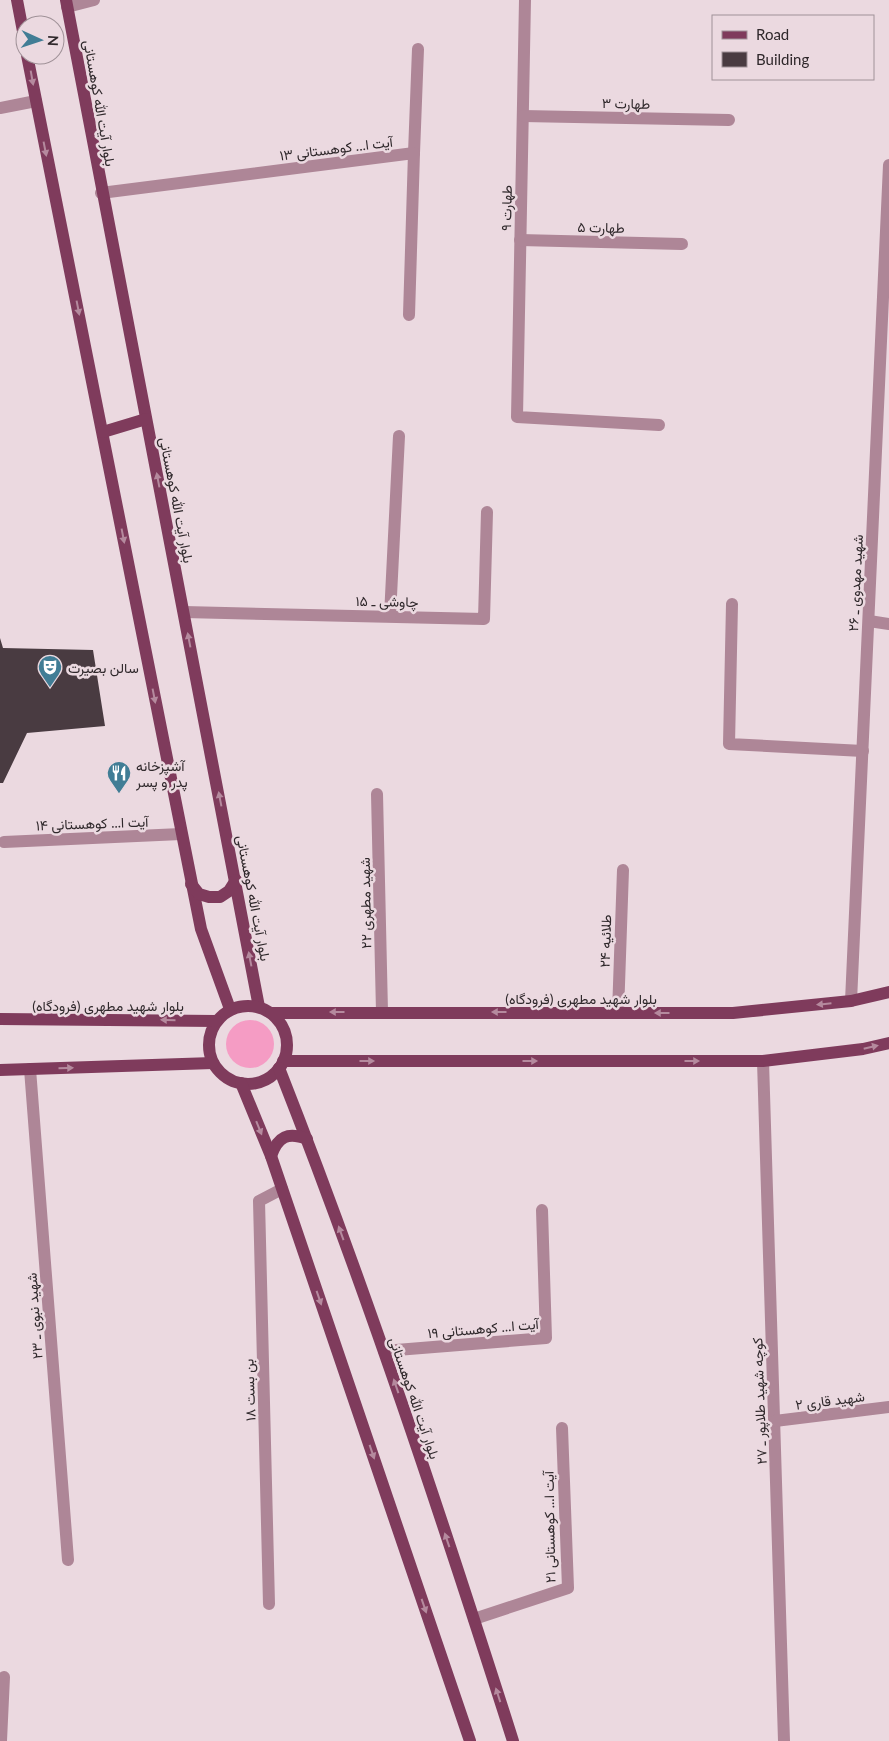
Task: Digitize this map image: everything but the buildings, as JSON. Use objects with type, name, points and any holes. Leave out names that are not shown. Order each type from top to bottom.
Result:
[{"type":"main road","points":[[17,0],[20,15]]},
{"type":"main road","name":"بلوار آیت الله کوهستانی","points":[[66,3],[259,1007]]},
{"type":"main road","points":[[29,65],[191,884],[201,929],[230,1009]]},
{"type":"main road","points":[[103,432],[146,419]]},
{"type":"main road","points":[[191,884],[200,894],[209,897],[220,897],[229,891],[236,880]]},
{"type":"main road","name":"بلوار شهید مطهری (فرودگاه)","points":[[271,1013],[734,1013],[851,1001],[889,992]]},
{"type":"main road","points":[[250,1005],[259,1007],[271,1013],[280,1022],[286,1034],[287,1048],[281,1064],[272,1076],[252,1084],[241,1083],[220,1073],[213,1063],[209,1052],[211,1030],[216,1021],[230,1009],[250,1005]]},
{"type":"main road","name":"بلوار شهید مطهری (فرودگاه)","points":[[0,1019],[216,1021]]},
{"type":"main road","points":[[281,1064],[763,1061],[863,1049],[889,1043]]},
{"type":"main road","points":[[0,1070],[213,1063]]},
{"type":"main road","name":"بلوار آیت الله کوهستانی","points":[[281,1064],[384,1351],[513,1741]]},
{"type":"main road","points":[[241,1083],[271,1156],[470,1741]]},
{"type":"main road","points":[[271,1156],[274,1146],[282,1138],[295,1135],[308,1139]]},
{"type":"street","points":[[66,3],[94,0]]},
{"type":"street","name":"طهارت ۹","points":[[525,0],[517,418],[659,425]]},
{"type":"street","points":[[409,315],[418,49]]},
{"type":"street","points":[[0,108],[36,101]]},
{"type":"street","name":"طهارت ۳","points":[[523,116],[728,120]]},
{"type":"street","name":"آیت ا... کوهستانی ۱۳","points":[[101,193],[414,153]]},
{"type":"street","name":"شهید مهدوی ـ ۲۶","points":[[851,1001],[889,166]]},
{"type":"street","name":"طهارت ۵","points":[[520,240],[682,244]]},
{"type":"street","points":[[390,616],[399,436]]},
{"type":"street","name":"چاوشی ـ ۱۵","points":[[184,612],[484,619],[487,512]]},
{"type":"street","points":[[732,604],[729,744],[863,751]]},
{"type":"street","points":[[869,621],[889,624]]},
{"type":"street","name":"شهید مطهری ۲۲","points":[[377,794],[382,1012]]},
{"type":"street","name":"آیت ا... کوهستانی ۱۴","points":[[4,842],[181,834]]},
{"type":"street","name":"طلائیه ۲۴","points":[[618,1013],[623,870]]},
{"type":"street","name":"کوچه شهید طلاپور ـ ۲۷","points":[[763,1061],[784,1741]]},
{"type":"street","name":"شهید نبوی ـ ۲۳","points":[[30,1069],[68,1560]]},
{"type":"street","name":"بن بست ۱۸","points":[[269,1604],[259,1201],[282,1189]]},
{"type":"street","name":"آیت ا... کوهستانی ۱۹","points":[[384,1351],[546,1338],[542,1210]]},
{"type":"street","name":"شهید قاری ۲","points":[[774,1421],[889,1408]]},
{"type":"street","name":"آیت ا... کوهستانی ۲۱","points":[[474,1619],[568,1588],[562,1428]]},
{"type":"street","points":[[1,1741],[4,1677]]},
{"type":"shaded area","points":[[250,1020],[259,1022],[267,1027],[272,1035],[274,1044],[272,1053],[267,1061],[259,1066],[250,1068],[241,1066],[233,1061],[228,1053],[226,1044],[228,1035],[233,1027],[241,1022]]},
{"type":"place","name":"سالن بصیرت","points":[[50,688]]},
{"type":"place","name":"آشپزخانه پدر و پسر","points":[[119,794]]}]
